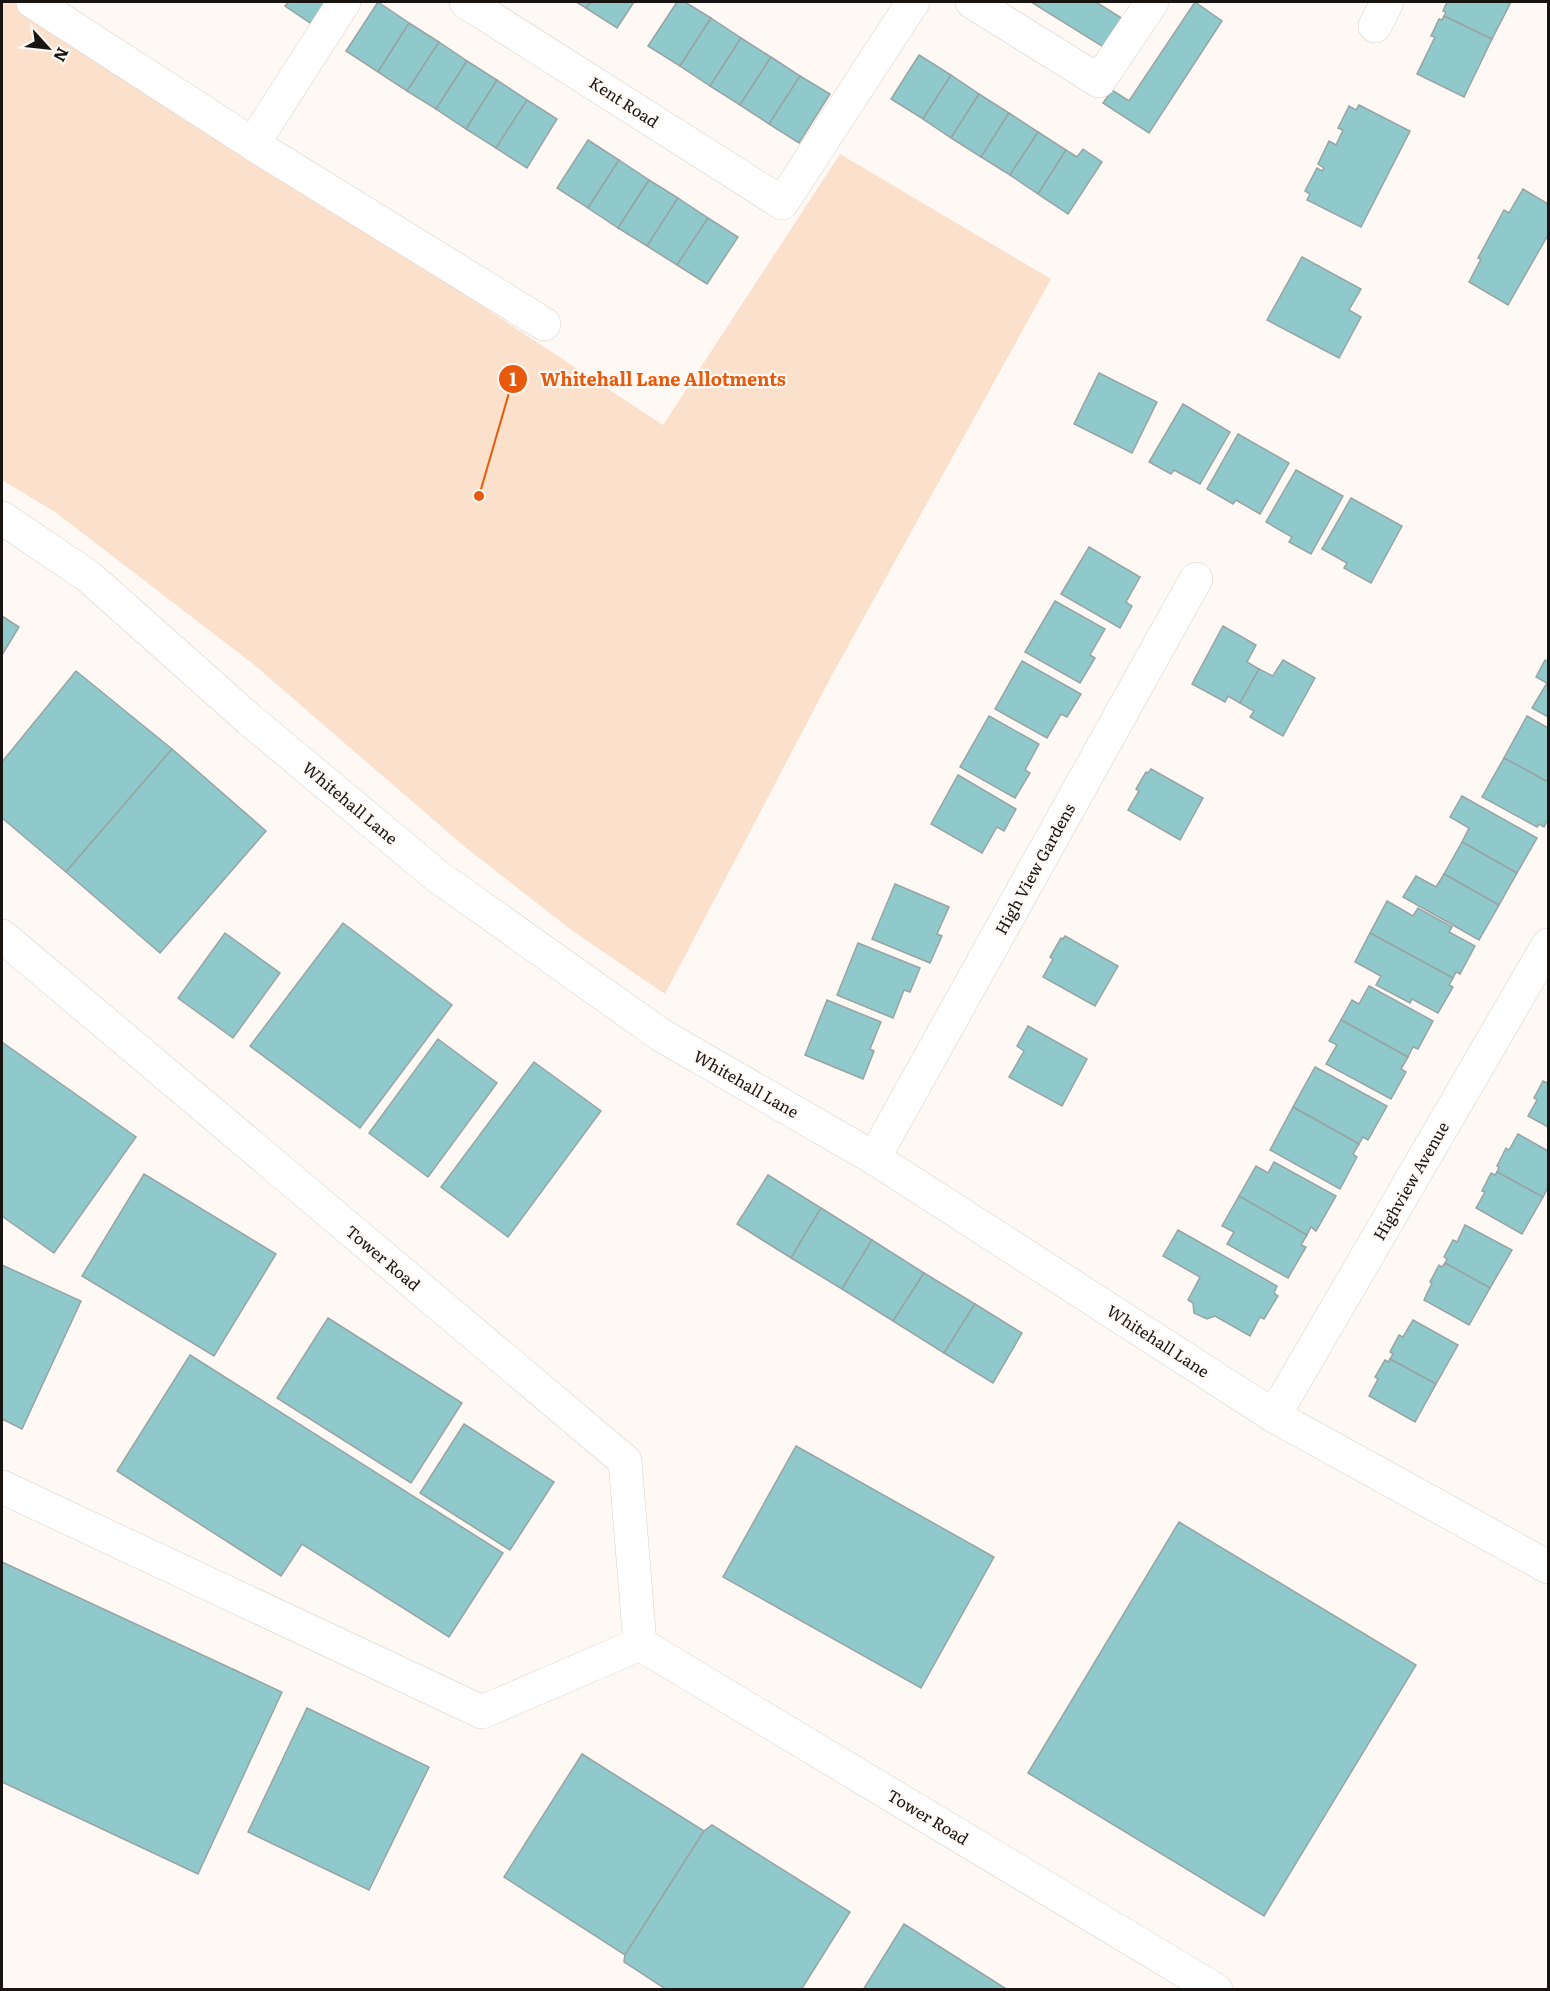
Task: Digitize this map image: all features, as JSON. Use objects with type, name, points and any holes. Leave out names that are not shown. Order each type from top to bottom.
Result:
[{"type":"street","points":[[33,2],[253,144],[544,324]]},
{"type":"street","points":[[253,144],[344,2]]},
{"type":"street","name":"Kent Road","points":[[466,2],[782,203],[913,2]]},
{"type":"street","points":[[972,2],[1099,81],[1152,2]]},
{"type":"street","name":"Whitehall Lane","points":[[2,518],[88,576],[250,720],[437,876],[661,1035],[874,1158],[1274,1416],[1548,1567]]},
{"type":"street","name":"High View Gardens","points":[[874,1158],[1196,579]]},
{"type":"street","name":"Tower Road","points":[[2,936],[625,1461],[640,1644],[1216,1989]]},
{"type":"street","name":"Highview Avenue","points":[[1274,1416],[1547,949]]},
{"type":"street","points":[[2,1486],[482,1712],[640,1644]]},
{"type":"shaded area","points":[[2,2],[19,2],[663,425],[840,154],[1051,279],[831,677],[665,994],[574,932],[465,847],[253,664],[55,512],[2,480]]},
{"type":"building","points":[[288,2],[333,2],[316,27],[285,6]]},
{"type":"building","points":[[378,2],[409,23],[378,72],[346,51]]},
{"type":"building","points":[[576,2],[591,2],[586,8]]},
{"type":"building","points":[[591,2],[634,2],[617,28],[586,8]]},
{"type":"building","points":[[677,2],[685,2],[711,18],[680,66],[648,46]]},
{"type":"building","points":[[1031,2],[1096,2],[1123,19],[1105,48]]},
{"type":"building","points":[[1195,2],[1222,21],[1149,133],[1103,103],[1112,90],[1129,101]]},
{"type":"building","points":[[1447,2],[1511,2],[1492,39],[1444,16],[1446,12],[1443,11]]},
{"type":"building","points":[[1444,16],[1492,39],[1464,97],[1417,74],[1435,37],[1431,36],[1439,19],[1442,20]]},
{"type":"building","points":[[711,18],[741,38],[710,86],[680,66]]},
{"type":"building","points":[[409,23],[439,42],[407,91],[378,72]]},
{"type":"building","points":[[741,38],[771,57],[740,105],[710,86]]},
{"type":"building","points":[[439,42],[467,61],[436,109],[407,91]]},
{"type":"building","points":[[919,55],[951,75],[923,119],[891,99]]},
{"type":"building","points":[[771,57],[800,76],[769,124],[740,105]]},
{"type":"building","points":[[467,61],[497,80],[466,129],[436,109]]},
{"type":"building","points":[[951,75],[979,94],[951,138],[923,119]]},
{"type":"building","points":[[800,76],[830,94],[799,143],[769,124]]},
{"type":"building","points":[[497,80],[527,100],[496,148],[466,129]]},
{"type":"building","points":[[979,94],[1009,113],[981,157],[951,138]]},
{"type":"building","points":[[527,100],[557,119],[527,168],[496,148]]},
{"type":"building","points":[[1359,105],[1410,131],[1361,227],[1307,200],[1310,194],[1305,191],[1317,168],[1322,171],[1324,168],[1318,164],[1329,141],[1336,145],[1343,130],[1338,128],[1349,106],[1356,110]]},
{"type":"building","points":[[1009,113],[1038,132],[1010,175],[981,157]]},
{"type":"building","points":[[1038,132],[1066,150],[1038,194],[1010,175]]},
{"type":"building","points":[[588,140],[619,160],[588,208],[557,188]]},
{"type":"building","points":[[1083,149],[1102,162],[1068,214],[1038,194],[1066,150],[1077,157]]},
{"type":"building","points":[[619,160],[649,180],[618,228],[588,208]]},
{"type":"building","points":[[649,180],[678,198],[647,246],[618,228]]},
{"type":"building","points":[[1523,189],[1548,204],[1548,235],[1508,305],[1469,282],[1481,259],[1478,258],[1504,210],[1509,213]]},
{"type":"building","points":[[678,198],[708,218],[677,265],[647,246]]},
{"type":"building","points":[[708,218],[738,237],[707,284],[677,265]]},
{"type":"building","points":[[1302,257],[1361,289],[1349,310],[1361,317],[1339,358],[1267,320]]},
{"type":"building","points":[[1099,373],[1157,402],[1132,453],[1074,424]]},
{"type":"building","points":[[1183,404],[1230,432],[1200,484],[1174,470],[1171,474],[1149,462]]},
{"type":"building","points":[[1238,434],[1289,463],[1260,514],[1236,500],[1233,504],[1207,489]]},
{"type":"building","points":[[1296,470],[1343,496],[1311,554],[1289,542],[1292,537],[1266,522]]},
{"type":"building","points":[[1351,498],[1402,526],[1371,583],[1344,568],[1347,563],[1322,549]]},
{"type":"building","points":[[1089,547],[1140,577],[1126,602],[1132,606],[1120,628],[1061,594]]},
{"type":"building","points":[[1055,601],[1105,629],[1090,655],[1095,658],[1080,683],[1025,652]]},
{"type":"building","points":[[2,616],[19,627],[2,655]]},
{"type":"building","points":[[1223,626],[1256,645],[1247,662],[1259,669],[1240,703],[1228,696],[1225,702],[1192,684]]},
{"type":"building","points":[[1283,660],[1315,678],[1283,736],[1250,717],[1254,711],[1240,703],[1259,669],[1273,676]]},
{"type":"building","points":[[1545,660],[1548,662],[1548,717],[1532,708],[1547,683],[1536,677]]},
{"type":"building","points":[[1022,661],[1081,694],[1067,717],[1061,714],[1047,738],[995,709]]},
{"type":"building","points":[[76,671],[172,749],[66,872],[2,818],[2,762]]},
{"type":"building","points":[[989,716],[1039,744],[1025,770],[1030,773],[1015,798],[960,767]]},
{"type":"building","points":[[1527,716],[1548,728],[1548,782],[1504,758]]},
{"type":"building","points":[[172,749],[266,831],[160,953],[66,872]]},
{"type":"building","points":[[1504,758],[1548,782],[1548,819],[1544,827],[1539,824],[1537,827],[1482,797]]},
{"type":"building","points":[[1151,769],[1203,798],[1180,840],[1128,810],[1139,791],[1136,789],[1146,772],[1148,773]]},
{"type":"building","points":[[958,775],[1016,809],[1004,831],[997,827],[982,853],[931,824]]},
{"type":"building","points":[[1462,796],[1537,838],[1517,873],[1462,842],[1469,828],[1450,817]]},
{"type":"building","points":[[1462,842],[1517,873],[1499,905],[1444,874]]},
{"type":"building","points":[[1444,874],[1499,905],[1479,940],[1403,897],[1416,876],[1436,887]]},
{"type":"building","points":[[895,884],[949,907],[937,934],[942,936],[930,963],[872,939]]},
{"type":"building","points":[[1387,901],[1413,916],[1418,908],[1452,927],[1449,932],[1475,946],[1460,974],[1456,972],[1453,978],[1370,933]]},
{"type":"building","points":[[343,923],[452,1005],[360,1128],[250,1046]]},
{"type":"building","points":[[225,933],[280,973],[233,1038],[178,998]]},
{"type":"building","points":[[1370,933],[1453,978],[1449,985],[1453,987],[1438,1013],[1412,999],[1410,1003],[1376,985],[1381,976],[1355,962]]},
{"type":"building","points":[[1065,936],[1118,966],[1095,1006],[1043,977],[1053,959],[1050,957],[1061,938]]},
{"type":"building","points":[[858,943],[920,968],[910,992],[904,990],[893,1018],[837,995]]},
{"type":"building","points":[[1369,986],[1433,1021],[1418,1049],[1413,1047],[1408,1057],[1341,1020],[1352,1000],[1359,1004]]},
{"type":"building","points":[[827,1000],[881,1022],[870,1049],[874,1051],[863,1079],[805,1055]]},
{"type":"building","points":[[1341,1020],[1408,1057],[1401,1069],[1406,1072],[1391,1099],[1326,1064],[1337,1045],[1329,1041]]},
{"type":"building","points":[[1028,1026],[1087,1059],[1062,1106],[1009,1077],[1024,1051],[1017,1046]]},
{"type":"building","points":[[438,1039],[497,1083],[428,1177],[369,1133]]},
{"type":"building","points":[[2,1042],[136,1137],[54,1253],[2,1216]]},
{"type":"building","points":[[534,1062],[601,1111],[508,1237],[441,1187]]},
{"type":"building","points":[[1315,1067],[1387,1106],[1368,1140],[1363,1137],[1359,1144],[1293,1107]]},
{"type":"building","points":[[1548,1080],[1548,1127],[1528,1116],[1537,1100],[1534,1098],[1543,1081],[1547,1083]]},
{"type":"building","points":[[1293,1107],[1359,1144],[1353,1154],[1357,1157],[1340,1189],[1270,1150]]},
{"type":"building","points":[[1518,1134],[1548,1151],[1548,1187],[1543,1197],[1497,1172],[1499,1167],[1497,1166],[1506,1148],[1509,1150]]},
{"type":"building","points":[[1274,1162],[1336,1196],[1316,1231],[1311,1227],[1307,1235],[1239,1196],[1256,1166],[1268,1173]]},
{"type":"building","points":[[1497,1172],[1543,1197],[1522,1234],[1476,1208],[1485,1192],[1482,1191],[1491,1173],[1495,1175]]},
{"type":"building","points":[[144,1174],[276,1254],[214,1356],[82,1276]]},
{"type":"building","points":[[768,1175],[821,1208],[791,1258],[737,1224]]},
{"type":"building","points":[[1239,1196],[1307,1235],[1301,1245],[1306,1247],[1288,1278],[1227,1244],[1234,1232],[1222,1226]]},
{"type":"building","points":[[821,1208],[872,1240],[842,1289],[791,1258]]},
{"type":"building","points":[[1465,1225],[1512,1250],[1490,1288],[1445,1263],[1447,1259],[1444,1257],[1453,1240],[1457,1242]]},
{"type":"building","points":[[1178,1230],[1277,1286],[1274,1293],[1278,1296],[1264,1319],[1260,1317],[1250,1336],[1215,1316],[1207,1319],[1194,1313],[1193,1303],[1188,1300],[1200,1277],[1163,1256]]},
{"type":"building","points":[[872,1240],[924,1273],[893,1321],[842,1289]]},
{"type":"building","points":[[1445,1263],[1490,1288],[1469,1325],[1424,1300],[1439,1265],[1442,1267]]},
{"type":"building","points":[[2,1265],[81,1301],[22,1429],[2,1419]]},
{"type":"building","points":[[924,1273],[975,1304],[944,1353],[893,1321]]},
{"type":"building","points":[[975,1304],[1022,1333],[993,1383],[944,1353]]},
{"type":"building","points":[[328,1318],[462,1403],[411,1483],[277,1398]]},
{"type":"building","points":[[1413,1320],[1458,1345],[1436,1384],[1390,1359],[1393,1354],[1390,1352],[1399,1335],[1403,1337]]},
{"type":"building","points":[[190,1355],[503,1553],[449,1637],[302,1544],[281,1576],[117,1471]]},
{"type":"building","points":[[1390,1359],[1436,1384],[1415,1422],[1369,1396],[1378,1379],[1375,1377],[1385,1360],[1389,1362]]},
{"type":"building","points":[[464,1424],[554,1482],[510,1550],[420,1493]]},
{"type":"building","points":[[796,1446],[994,1557],[921,1688],[723,1577]]},
{"type":"building","points":[[1179,1522],[1416,1665],[1264,1916],[1028,1773]]},
{"type":"building","points":[[2,1562],[282,1692],[198,1874],[2,1782]]},
{"type":"building","points":[[307,1708],[429,1767],[369,1890],[248,1832]]},
{"type":"building","points":[[582,1754],[704,1831],[625,1955],[504,1877]]},
{"type":"building","points":[[712,1825],[850,1912],[801,1990],[667,1990],[624,1962],[625,1955],[704,1831]]},
{"type":"building","points":[[904,1924],[1008,1990],[863,1990]]},
{"type":"place","name":"Whitehall Lane Allotments","points":[[479,496]]}]
